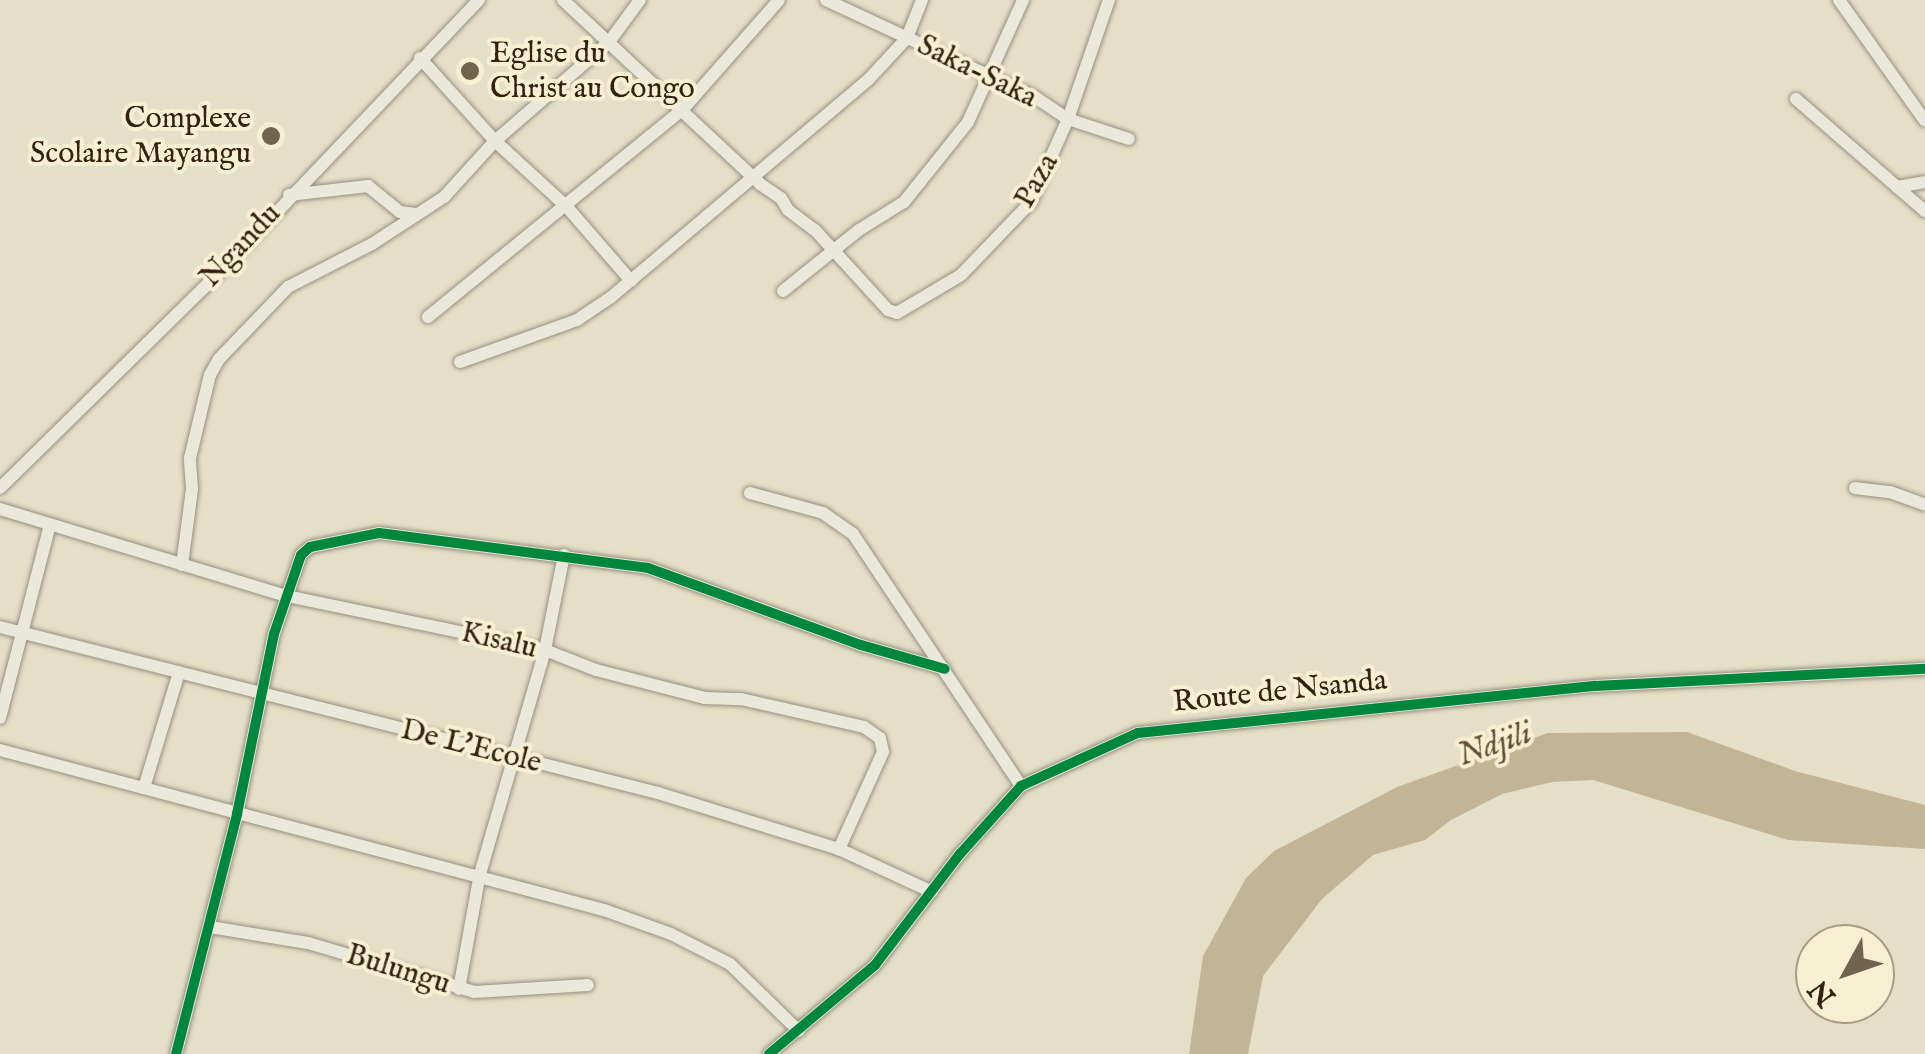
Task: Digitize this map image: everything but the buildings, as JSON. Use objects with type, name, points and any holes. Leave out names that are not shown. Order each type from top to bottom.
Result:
[{"type":"street","name":"Ngandu","points":[[0,488],[219,273],[478,0]]},
{"type":"street","points":[[562,0],[834,252]]},
{"type":"street","points":[[182,565],[192,489],[190,458],[210,375],[219,358],[288,287],[372,244],[444,197],[495,141],[609,42],[640,0]]},
{"type":"street","points":[[428,317],[683,109],[779,0]]},
{"type":"street","name":"Saka-Saka","points":[[826,0],[992,76],[1068,119],[1129,139]]},
{"type":"street","points":[[460,362],[577,320],[631,281],[751,175],[856,90],[907,38],[922,0]]},
{"type":"street","points":[[783,291],[904,202],[968,122],[1023,0]]},
{"type":"street","name":"Paza","points":[[834,252],[888,310],[897,312],[962,275],[1026,208],[1068,119],[1109,0]]},
{"type":"street","points":[[1839,0],[1925,121]]},
{"type":"street","points":[[420,58],[495,141],[567,207],[631,281]]},
{"type":"street","points":[[1796,99],[1925,211]]},
{"type":"street","points":[[1896,187],[1925,182]]},
{"type":"street","points":[[288,196],[368,186],[400,212],[416,214]]},
{"type":"street","points":[[1855,488],[1890,492],[1925,504]]},
{"type":"street","points":[[750,493],[840,522],[854,534],[1021,786]]},
{"type":"street","name":"Kisalu","points":[[0,509],[286,596],[546,650],[596,670],[705,698],[740,699],[872,730],[880,738],[883,752],[839,849]]},
{"type":"street","points":[[0,718],[50,526]]},
{"type":"street","points":[[176,1054],[237,814],[286,596],[301,555],[310,547],[379,533],[648,568],[861,645],[945,669]]},
{"type":"street","points":[[458,988],[480,874],[546,650],[564,556]]},
{"type":"street","name":"De L'Ecole","points":[[0,628],[658,793],[839,849],[932,892]]},
{"type":"street","name":"Route de Nsanda","points":[[770,1054],[875,965],[1021,786],[1138,733],[1596,686],[1925,669]]},
{"type":"street","points":[[144,788],[179,672]]},
{"type":"street","points":[[0,750],[550,892],[671,934],[730,964],[799,1031]]},
{"type":"street","name":"Bulungu","points":[[210,926],[308,943],[458,988],[498,993],[588,985]]},
{"type":"shaded area","points":[[1687,732],[1795,771],[1925,805],[1925,849],[1788,840],[1593,780],[1552,782],[1502,794],[1451,820],[1425,840],[1373,855],[1322,899],[1263,976],[1248,1054],[1189,1054],[1203,956],[1246,878],[1274,851],[1397,787],[1548,733]]},
{"type":"cycle path","points":[[176,1054],[237,814],[274,634],[301,555],[310,547],[379,533],[648,568],[861,645],[945,669]]},
{"type":"cycle path","points":[[769,1054],[875,965],[960,854],[1021,786],[1138,733],[1596,686],[1925,669]]},
{"type":"place","name":"Eglise du Christ au Congo","points":[[470,71]]},
{"type":"place","name":"Complexe Scolaire Mayangu","points":[[271,136]]},
{"type":"water label","name":"Ndjili","points":[[1495,746]]}]
